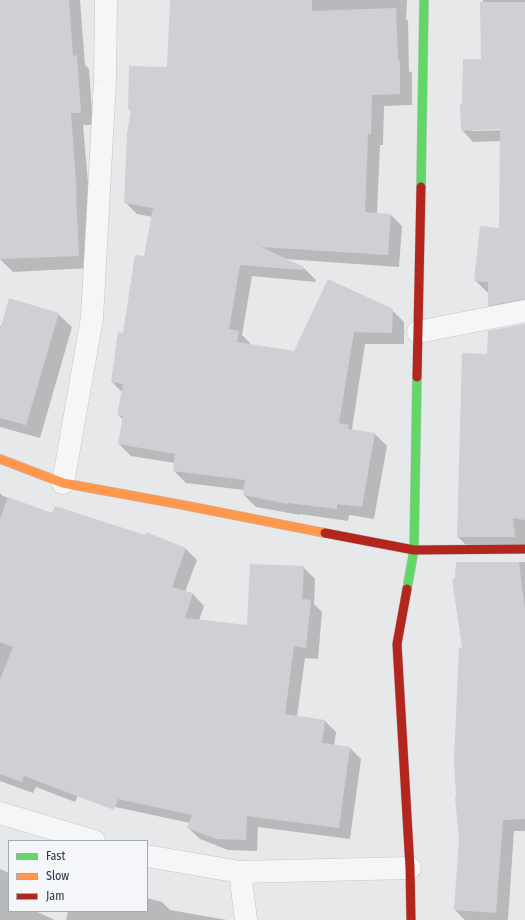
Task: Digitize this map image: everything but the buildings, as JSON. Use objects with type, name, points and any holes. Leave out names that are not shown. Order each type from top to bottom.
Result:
[{"type":"street","points":[[63,483],[92,318],[105,81],[106,0]]},
{"type":"street","points":[[411,920],[410,868],[397,644],[414,550],[424,0]]},
{"type":"street","points":[[418,332],[525,311]]},
{"type":"street","points":[[0,459],[63,483],[414,550],[525,549]]},
{"type":"street","points":[[0,813],[91,840]]},
{"type":"street","points":[[148,856],[240,872],[410,868]]},
{"type":"street","points":[[240,872],[246,920]]},
{"type":"traffic: fast","points":[[421,187],[424,0]]},
{"type":"traffic: fast","points":[[407,589],[414,550],[417,377]]},
{"type":"traffic: slow","points":[[0,459],[63,483],[325,533]]},
{"type":"traffic: jam","points":[[417,377],[421,187]]},
{"type":"traffic: jam","points":[[325,533],[414,550],[525,549]]},
{"type":"traffic: jam","points":[[407,589],[397,644],[410,868],[411,920]]}]
